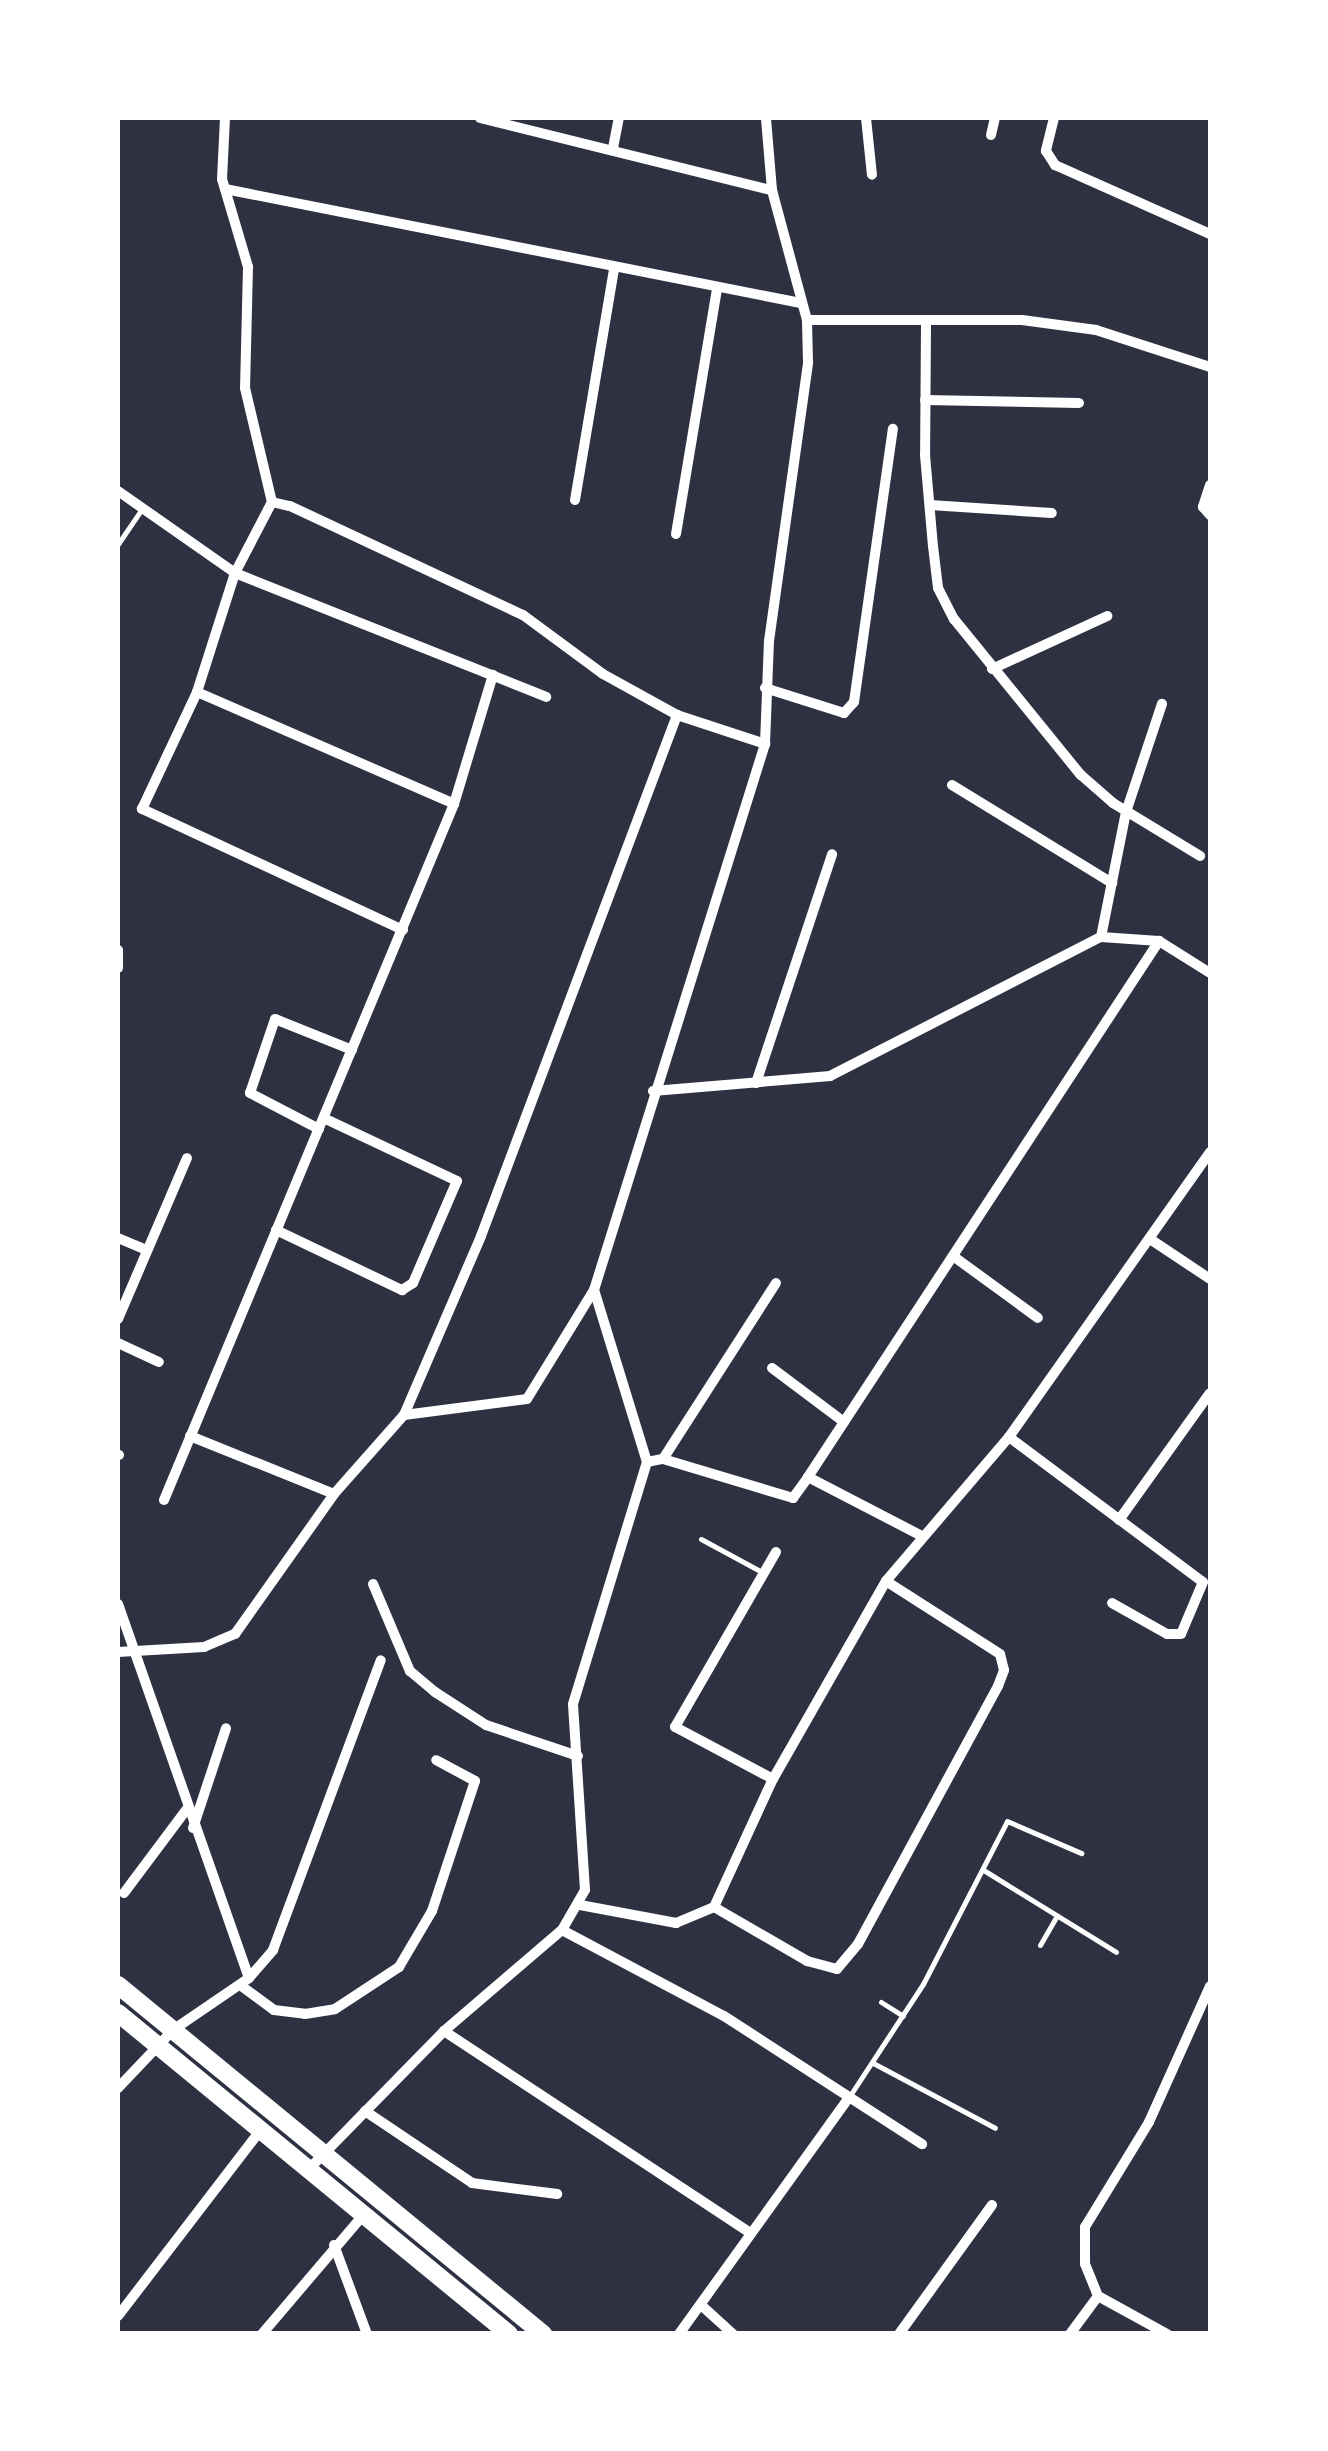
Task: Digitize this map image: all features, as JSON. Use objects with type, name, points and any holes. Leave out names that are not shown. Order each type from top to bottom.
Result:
[{"type":"main road","points":[[118,1985],[542,2334]]},
{"type":"main road","points":[[118,2012],[306,2172],[364,2214],[508,2334]]},
{"type":"street","points":[[226,118],[224,189],[248,267],[245,388],[272,502],[235,573],[197,692],[142,809],[403,930]]},
{"type":"street","points":[[480,118],[772,190]]},
{"type":"street","points":[[613,148],[618,118]]},
{"type":"street","points":[[404,1415],[527,1399],[594,1290],[653,1091],[766,744],[765,688],[808,362],[806,320],[772,190],[766,118]]},
{"type":"street","points":[[866,118],[872,174]]},
{"type":"street","points":[[992,134],[996,118]]},
{"type":"street","points":[[1054,118],[1046,150],[1054,165],[1210,234]]},
{"type":"street","points":[[224,189],[717,290],[801,303]]},
{"type":"street","points":[[575,500],[614,269]]},
{"type":"street","points":[[676,534],[717,290]]},
{"type":"street","points":[[806,320],[926,324],[1022,320],[1096,330],[1210,367]]},
{"type":"street","points":[[926,324],[925,400],[938,588],[992,669],[1045,736],[1126,812],[1200,856]]},
{"type":"street","points":[[925,400],[1079,403]]},
{"type":"street","points":[[765,688],[831,711],[844,713],[854,702],[893,429]]},
{"type":"street","points":[[1210,485],[1204,507],[1210,515]]},
{"type":"street","points":[[118,491],[235,573],[546,696]]},
{"type":"street","points":[[272,502],[523,614],[603,674],[677,715],[766,744]]},
{"type":"street","points":[[930,505],[1052,512]]},
{"type":"street","points":[[992,669],[1107,616]]},
{"type":"street","points":[[164,1500],[454,804],[493,675]]},
{"type":"street","points":[[197,692],[454,804]]},
{"type":"street","points":[[1102,936],[1126,812],[1162,704]]},
{"type":"street","points":[[119,1650],[204,1648],[235,1634],[334,1494],[404,1415],[488,1218],[677,715]]},
{"type":"street","points":[[952,785],[1112,883]]},
{"type":"street","points":[[756,1084],[832,854]]},
{"type":"street","points":[[653,1091],[830,1076],[863,1064],[1102,936],[1159,940],[1210,973]]},
{"type":"street","points":[[647,1462],[662,1459],[793,1498],[1159,940]]},
{"type":"street","points":[[118,950],[118,968]]},
{"type":"street","points":[[276,1230],[402,1290],[413,1283],[457,1181],[250,1093],[275,1019],[352,1050]]},
{"type":"street","points":[[580,1905],[676,1924],[714,1907],[773,1779],[886,1581],[920,1535],[1009,1437],[1210,1152]]},
{"type":"street","points":[[118,1319],[186,1158]]},
{"type":"street","points":[[118,1238],[146,1250]]},
{"type":"street","points":[[1150,1238],[1210,1279]]},
{"type":"street","points":[[953,1256],[1038,1318]]},
{"type":"street","points":[[662,1459],[776,1283]]},
{"type":"street","points":[[306,2172],[444,2031],[562,1930],[580,1905],[586,1847],[573,1704],[647,1462],[594,1290]]},
{"type":"street","points":[[118,1343],[159,1362]]},
{"type":"street","points":[[772,1368],[844,1422]]},
{"type":"street","points":[[1119,1520],[1210,1393]]},
{"type":"street","points":[[190,1436],[334,1494]]},
{"type":"street","points":[[1009,1437],[1119,1520],[1200,1574],[1203,1593],[1182,1634],[1167,1634],[1112,1603]]},
{"type":"street","points":[[808,1477],[920,1535]]},
{"type":"street","points":[[773,1779],[675,1726],[776,1552]]},
{"type":"street","points":[[714,1907],[807,1961],[837,1969],[858,1944],[998,1686],[1004,1670],[1000,1654],[886,1581]]},
{"type":"street","points":[[373,1584],[410,1672],[486,1725],[578,1756]]},
{"type":"street","points":[[118,1604],[138,1652],[244,1981],[274,2010],[305,2014],[335,2008],[398,1967],[432,1911],[475,1781],[436,1760]]},
{"type":"street","points":[[118,2088],[173,2030],[244,1981],[273,1950],[381,1660]]},
{"type":"street","points":[[193,1829],[226,1728]]},
{"type":"street","points":[[124,1893],[186,1810]]},
{"type":"street","points":[[562,1930],[724,2016],[922,2144]]},
{"type":"street","points":[[1167,2334],[1098,2296],[1084,2264],[1085,2227],[1150,2122],[1210,1986]]},
{"type":"street","points":[[444,2031],[750,2233]]},
{"type":"street","points":[[679,2334],[849,2096]]},
{"type":"street","points":[[365,2112],[472,2183],[556,2194]]},
{"type":"street","points":[[118,2316],[260,2131]]},
{"type":"street","points":[[900,2334],[992,2206]]},
{"type":"street","points":[[262,2334],[364,2214]]},
{"type":"street","points":[[334,2245],[367,2334]]},
{"type":"street","points":[[1070,2334],[1098,2296]]},
{"type":"street","points":[[700,2305],[734,2334]]},
{"type":"lane","points":[[118,544],[142,508]]},
{"type":"lane","points":[[701,1540],[764,1573]]},
{"type":"lane","points":[[849,2096],[903,2016],[985,1871],[1007,1820],[1080,1854]]},
{"type":"lane","points":[[985,1871],[1116,1952]]},
{"type":"lane","points":[[1040,1945],[1057,1916]]},
{"type":"lane","points":[[881,2002],[903,2016]]},
{"type":"lane","points":[[872,2063],[995,2128]]}]
